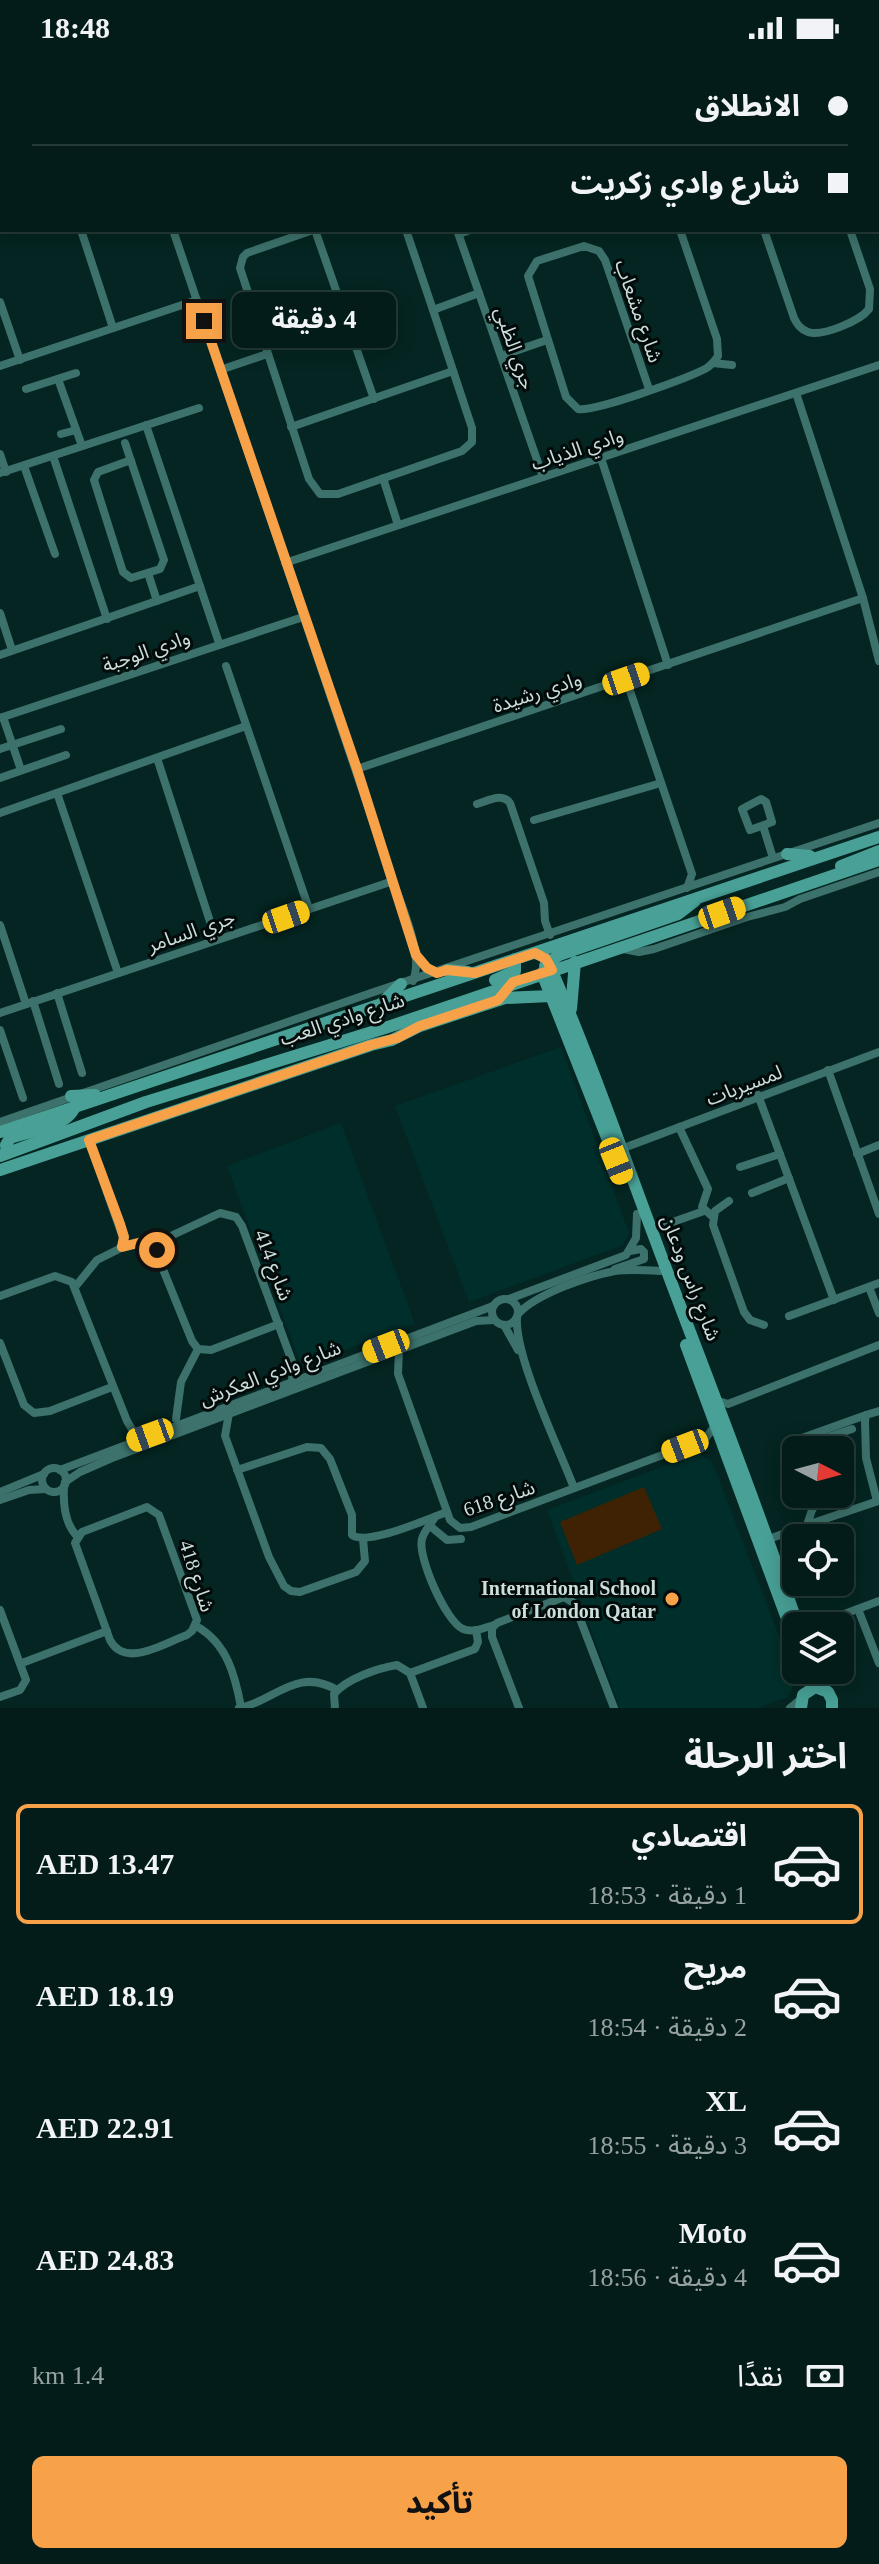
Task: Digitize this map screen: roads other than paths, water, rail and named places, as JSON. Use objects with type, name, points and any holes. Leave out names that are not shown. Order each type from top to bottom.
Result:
[{"type":"street","points":[[82,232],[113,328]]},
{"type":"street","points":[[174,232],[357,769],[416,955],[417,968],[407,983],[380,1005]]},
{"type":"street","points":[[308,232],[247,253],[240,262],[241,274],[311,485],[320,494],[332,496],[462,451],[472,442],[472,428],[407,232]]},
{"type":"street","points":[[315,232],[374,399]]},
{"type":"street","name":"جري الظبي","points":[[458,232],[543,477]]},
{"type":"street","points":[[681,232],[717,339],[718,356],[713,363],[732,365]]},
{"type":"street","points":[[765,232],[794,318],[801,328],[813,333],[860,319],[869,309],[870,289],[851,232]]},
{"type":"street","name":"شارع مشعاب","points":[[649,389],[605,260],[594,248],[578,247],[541,259],[531,268],[528,281],[566,397],[578,409],[595,408],[649,389],[707,368],[713,363]]},
{"type":"street","points":[[433,310],[479,293]]},
{"type":"street","points":[[0,366],[197,300]]},
{"type":"street","points":[[0,302],[20,360]]},
{"type":"street","points":[[501,356],[547,340]]},
{"type":"street","points":[[220,370],[267,354]]},
{"type":"street","name":"وادي الذياب","points":[[285,563],[879,365]]},
{"type":"street","points":[[291,427],[453,371]]},
{"type":"street","points":[[26,389],[76,373]]},
{"type":"street","points":[[58,379],[82,446]]},
{"type":"street","points":[[796,393],[863,598],[879,661]]},
{"type":"street","points":[[0,454],[3,473],[199,408]]},
{"type":"street","points":[[146,425],[219,643]]},
{"type":"street","points":[[61,434],[76,430]]},
{"type":"street","points":[[125,443],[131,460],[164,560],[160,569],[131,578],[124,574],[94,482],[98,472],[131,460]]},
{"type":"street","points":[[53,456],[107,619]]},
{"type":"street","points":[[601,458],[668,665]]},
{"type":"street","points":[[24,466],[55,554]]},
{"type":"street","points":[[383,478],[398,525]]},
{"type":"street","points":[[148,573],[157,601]]},
{"type":"street","points":[[0,655],[200,586]]},
{"type":"street","points":[[863,598],[871,615],[879,648]]},
{"type":"street","name":"وادي رشيدة","points":[[357,769],[863,598]]},
{"type":"street","points":[[0,613],[12,650]]},
{"type":"street","name":"وادي الوجبة","points":[[2,717],[303,617]]},
{"type":"street","points":[[226,666],[309,909]]},
{"type":"street","points":[[626,679],[692,874],[687,888]]},
{"type":"street","points":[[2,717],[21,770]]},
{"type":"street","points":[[0,813],[246,726]]},
{"type":"street","points":[[0,749],[61,729]]},
{"type":"street","points":[[0,778],[66,755]]},
{"type":"street","points":[[157,758],[216,940]]},
{"type":"street","points":[[534,820],[661,783]]},
{"type":"street","points":[[57,793],[118,973]]},
{"type":"street","points":[[477,804],[502,797],[510,803],[545,906],[545,921],[550,935]]},
{"type":"street","points":[[865,842],[879,824]]},
{"type":"street","points":[[0,1121],[73,1101],[407,983],[879,824]]},
{"type":"street","points":[[763,826],[773,858]]},
{"type":"street","name":"شارع وادي العب","points":[[0,1132],[73,1101],[114,1094],[879,837]]},
{"type":"street","points":[[826,878],[846,863],[879,851]]},
{"type":"street","points":[[787,854],[817,857]]},
{"type":"street","name":"شارع وادي العب","points":[[0,1170],[392,1040],[406,1026],[547,968],[575,962],[879,860]]},
{"type":"street","points":[[618,948],[643,952],[785,907],[879,872]]},
{"type":"street","points":[[692,874],[706,881]]},
{"type":"street","name":"جري السامر","points":[[0,1013],[393,881]]},
{"type":"street","points":[[760,913],[774,896]]},
{"type":"street","points":[[535,953],[547,968],[559,955],[678,914],[698,898]]},
{"type":"street","points":[[600,929],[613,914]]},
{"type":"street","points":[[733,921],[737,933]]},
{"type":"street","points":[[0,925],[59,1084]]},
{"type":"street","points":[[416,955],[427,968],[475,973]]},
{"type":"street","points":[[406,1026],[417,1008],[512,973],[517,968],[515,959]]},
{"type":"street","points":[[571,1017],[575,962]]},
{"type":"street","name":"شارع راس ودعان","points":[[547,968],[551,996],[718,1421],[769,1539],[793,1612]]},
{"type":"street","name":"شارع راس ودعان","points":[[547,968],[595,1072],[621,1149],[722,1402],[718,1421],[720,1441],[784,1612]]},
{"type":"street","points":[[498,1000],[513,982]]},
{"type":"street","points":[[57,993],[82,1073]]},
{"type":"street","name":"شارع وادي العب","points":[[3,1154],[146,1102],[385,1028],[406,1026],[520,995],[551,996]]},
{"type":"street","points":[[0,1030],[23,1098]]},
{"type":"street","name":"لمسيربات","points":[[621,1149],[879,1052]]},
{"type":"street","points":[[828,1070],[879,1214]]},
{"type":"street","points":[[758,1095],[834,1300]]},
{"type":"street","points":[[3,1154],[10,1138],[64,1119],[74,1112],[73,1101]]},
{"type":"street","points":[[146,1102],[179,1109]]},
{"type":"street","points":[[679,1127],[708,1189],[701,1205],[713,1217]]},
{"type":"street","points":[[89,1140],[120,1224],[124,1237],[122,1247]]},
{"type":"street","points":[[857,1154],[879,1145]]},
{"type":"street","points":[[740,1167],[780,1154]]},
{"type":"street","points":[[752,1193],[789,1178]]},
{"type":"street","points":[[729,1201],[719,1207],[713,1217],[713,1225],[744,1312],[750,1320],[764,1325]]},
{"type":"street","points":[[667,1224],[704,1211]]},
{"type":"street","name":"شارع 414","points":[[160,1241],[220,1213],[236,1217],[293,1364],[292,1382]]},
{"type":"street","points":[[630,1251],[637,1233],[637,1214]]},
{"type":"street","points":[[75,1287],[97,1260],[122,1247],[160,1241],[158,1257],[198,1349],[181,1382],[176,1419]]},
{"type":"street","points":[[504,1325],[510,1324],[541,1297],[644,1259],[645,1254],[641,1249],[630,1251],[619,1259],[509,1299],[498,1300],[491,1313],[494,1320],[504,1325],[525,1361]]},
{"type":"street","points":[[604,1274],[626,1270],[660,1271]]},
{"type":"street","points":[[0,1296],[55,1276],[67,1279],[75,1287],[125,1416],[133,1431],[150,1435]]},
{"type":"street","points":[[789,1316],[879,1283]]},
{"type":"street","points":[[869,1287],[879,1313]]},
{"type":"street","points":[[509,1299],[517,1307],[516,1325],[525,1361],[574,1488]]},
{"type":"street","name":"شارع وادي العكرش","points":[[60,1470],[493,1306]]},
{"type":"street","name":"شارع وادي العكرش","points":[[64,1484],[95,1465],[204,1422],[476,1321],[494,1320]]},
{"type":"street","name":"شارع 414","points":[[198,1349],[211,1350],[279,1324]]},
{"type":"street","points":[[0,1343],[24,1405],[34,1413],[50,1411],[112,1387]]},
{"type":"street","points":[[722,1402],[879,1345]]},
{"type":"street","name":"شارع 618","points":[[399,1349],[398,1374],[454,1526],[468,1528],[705,1439],[720,1441]]},
{"type":"street","points":[[378,1357],[398,1374]]},
{"type":"street","points":[[293,1364],[309,1375]]},
{"type":"street","points":[[808,1436],[879,1411]]},
{"type":"street","points":[[224,1434],[229,1413]]},
{"type":"street","points":[[810,1524],[878,1501],[866,1458],[866,1415]]},
{"type":"street","points":[[123,1445],[125,1416]]},
{"type":"street","points":[[705,1439],[718,1421]]},
{"type":"street","points":[[204,1422],[214,1425],[224,1434],[274,1569],[288,1589],[304,1591],[360,1569],[366,1557],[363,1539]]},
{"type":"street","points":[[831,1436],[852,1429]]},
{"type":"street","points":[[237,1470],[312,1446],[321,1448],[330,1459],[352,1515],[352,1535],[363,1539],[447,1512]]},
{"type":"street","points":[[0,1492],[50,1469],[60,1470],[70,1528],[77,1536],[76,1547],[107,1631],[22,1663]]},
{"type":"street","points":[[44,1473],[42,1480],[64,1507]]},
{"type":"street","points":[[0,1500],[29,1490],[58,1491],[64,1484]]},
{"type":"street","name":"شارع 418","points":[[77,1536],[140,1508],[152,1508],[159,1515],[195,1613],[196,1626],[187,1635],[130,1655],[117,1650],[107,1631]]},
{"type":"street","points":[[436,1516],[422,1538],[421,1547],[434,1585],[452,1621],[461,1628],[476,1630],[562,1598],[570,1599],[614,1708]]},
{"type":"street","points":[[430,1526],[447,1540],[461,1539]]},
{"type":"street","points":[[769,1539],[782,1534]]},
{"type":"street","points":[[850,1612],[879,1601]]},
{"type":"street","points":[[858,1609],[879,1663]]},
{"type":"street","points":[[0,1610],[26,1675],[20,1690],[0,1697]]},
{"type":"street","points":[[494,1625],[491,1635],[519,1708]]},
{"type":"street","points":[[196,1626],[221,1647],[234,1676],[240,1708],[255,1704],[284,1688],[308,1682],[322,1683],[337,1690]]},
{"type":"street","points":[[410,1673],[475,1649],[478,1642],[476,1630]]},
{"type":"street","points":[[335,1708],[337,1690],[392,1665],[403,1666],[410,1673],[423,1708]]},
{"type":"street","points":[[822,1684],[831,1696],[832,1708]]},
{"type":"street","points":[[790,1708],[815,1687],[825,1689]]},
{"type":"place","name":"International School of London Qatar","points":[[672,1599]]}]
